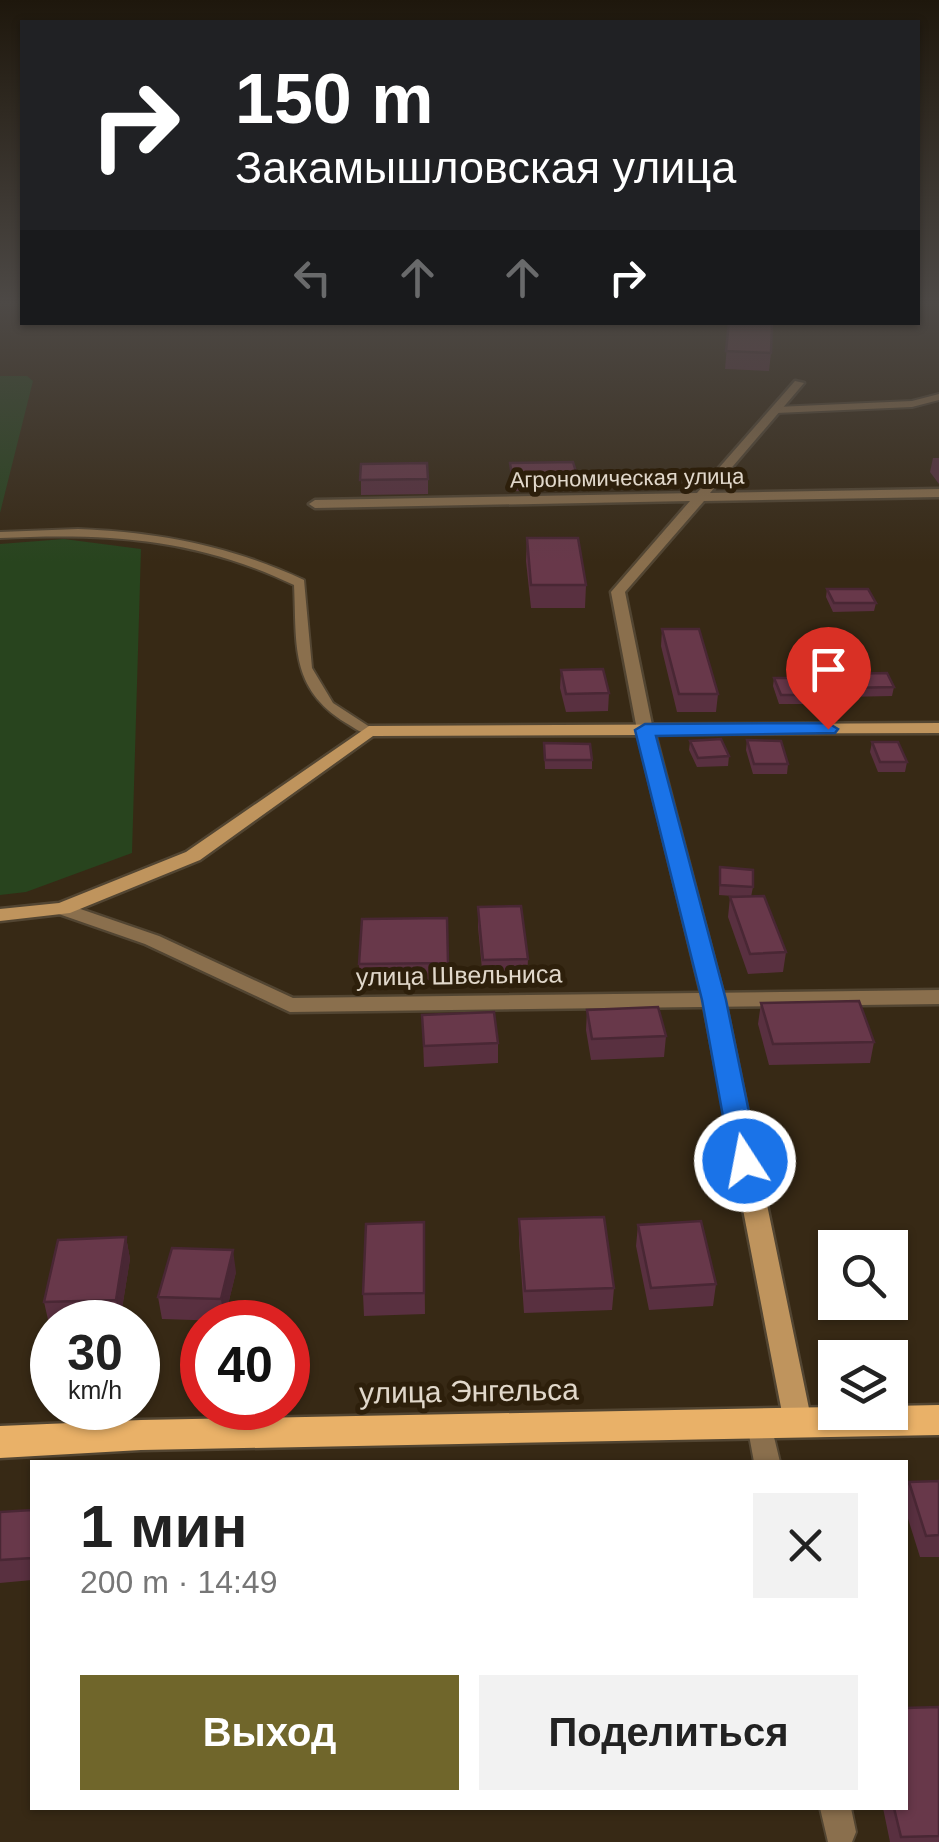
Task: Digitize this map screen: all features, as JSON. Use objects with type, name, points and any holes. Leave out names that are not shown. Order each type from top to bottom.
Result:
[{"type":"main road","name":"улица Энгельса","points":[[0,1442],[142,1435],[939,1420]]},
{"type":"street","points":[[793,390],[618,592],[645,730],[714,1000],[798,1423]]},
{"type":"street","name":"Агрономическая улица","points":[[315,504],[939,494]]},
{"type":"street","points":[[63,909],[192,856],[370,731],[939,728]]},
{"type":"street","name":"улица Швельниса","points":[[0,915],[63,909],[152,940],[290,1004],[939,997]]},
{"type":"lane","points":[[776,410],[912,404],[939,396]]},
{"type":"lane","points":[[0,535],[105,531],[187,541],[256,560],[300,583],[305,668],[328,706],[370,731]]},
{"type":"lane","points":[[760,1424],[768,1460]]},
{"type":"green space","points":[[0,390],[31,390],[0,513]]},
{"type":"green space","points":[[64,539],[141,549],[132,853],[26,892],[0,895],[0,544]]},
{"type":"building","points":[[573,462],[577,475],[512,476],[510,463]]},
{"type":"building","points":[[427,463],[428,479],[360,480],[361,464]]},
{"type":"building","points":[[527,538],[578,538],[586,585],[531,585]]},
{"type":"building","points":[[827,589],[868,589],[876,603],[834,603]]},
{"type":"building","points":[[662,629],[699,629],[718,694],[679,694]]},
{"type":"building","points":[[603,669],[609,693],[566,694],[561,670]]},
{"type":"building","points":[[887,673],[894,687],[846,688],[839,674]]},
{"type":"building","points":[[774,678],[802,678],[809,695],[781,695]]},
{"type":"building","points":[[721,739],[729,756],[698,758],[690,741]]},
{"type":"building","points":[[747,740],[781,741],[788,764],[754,764]]},
{"type":"building","points":[[872,742],[898,742],[907,762],[880,762]]},
{"type":"building","points":[[544,743],[590,744],[592,760],[545,760]]},
{"type":"building","points":[[720,867],[753,870],[753,887],[720,885]]},
{"type":"building","points":[[764,896],[786,952],[750,954],[730,897]]},
{"type":"building","points":[[521,906],[528,959],[483,960],[478,907]]},
{"type":"building","points":[[447,918],[448,963],[359,964],[362,919]]},
{"type":"building","points":[[859,1001],[874,1042],[773,1044],[761,1003]]},
{"type":"building","points":[[658,1007],[666,1036],[592,1039],[587,1010]]},
{"type":"building","points":[[494,1012],[498,1043],[424,1046],[422,1015]]},
{"type":"building","points":[[604,1217],[614,1288],[525,1291],[519,1219]]},
{"type":"building","points":[[701,1221],[716,1284],[651,1288],[638,1225]]},
{"type":"building","points":[[424,1222],[424,1293],[363,1294],[366,1224]]},
{"type":"building","points":[[126,1237],[116,1300],[44,1300],[58,1240]]},
{"type":"building","points":[[172,1248],[233,1250],[221,1299],[158,1297]]},
{"type":"building","points":[[939,1481],[939,1535],[926,1536],[909,1482]]},
{"type":"building","points":[[30,1510],[30,1558],[0,1560],[0,1512]]},
{"type":"building","points":[[939,1707],[939,1836],[901,1837],[894,1810],[908,1810],[908,1708]]},
{"type":"route","points":[[745,1161],[714,1000],[645,730],[828,729]]}]
